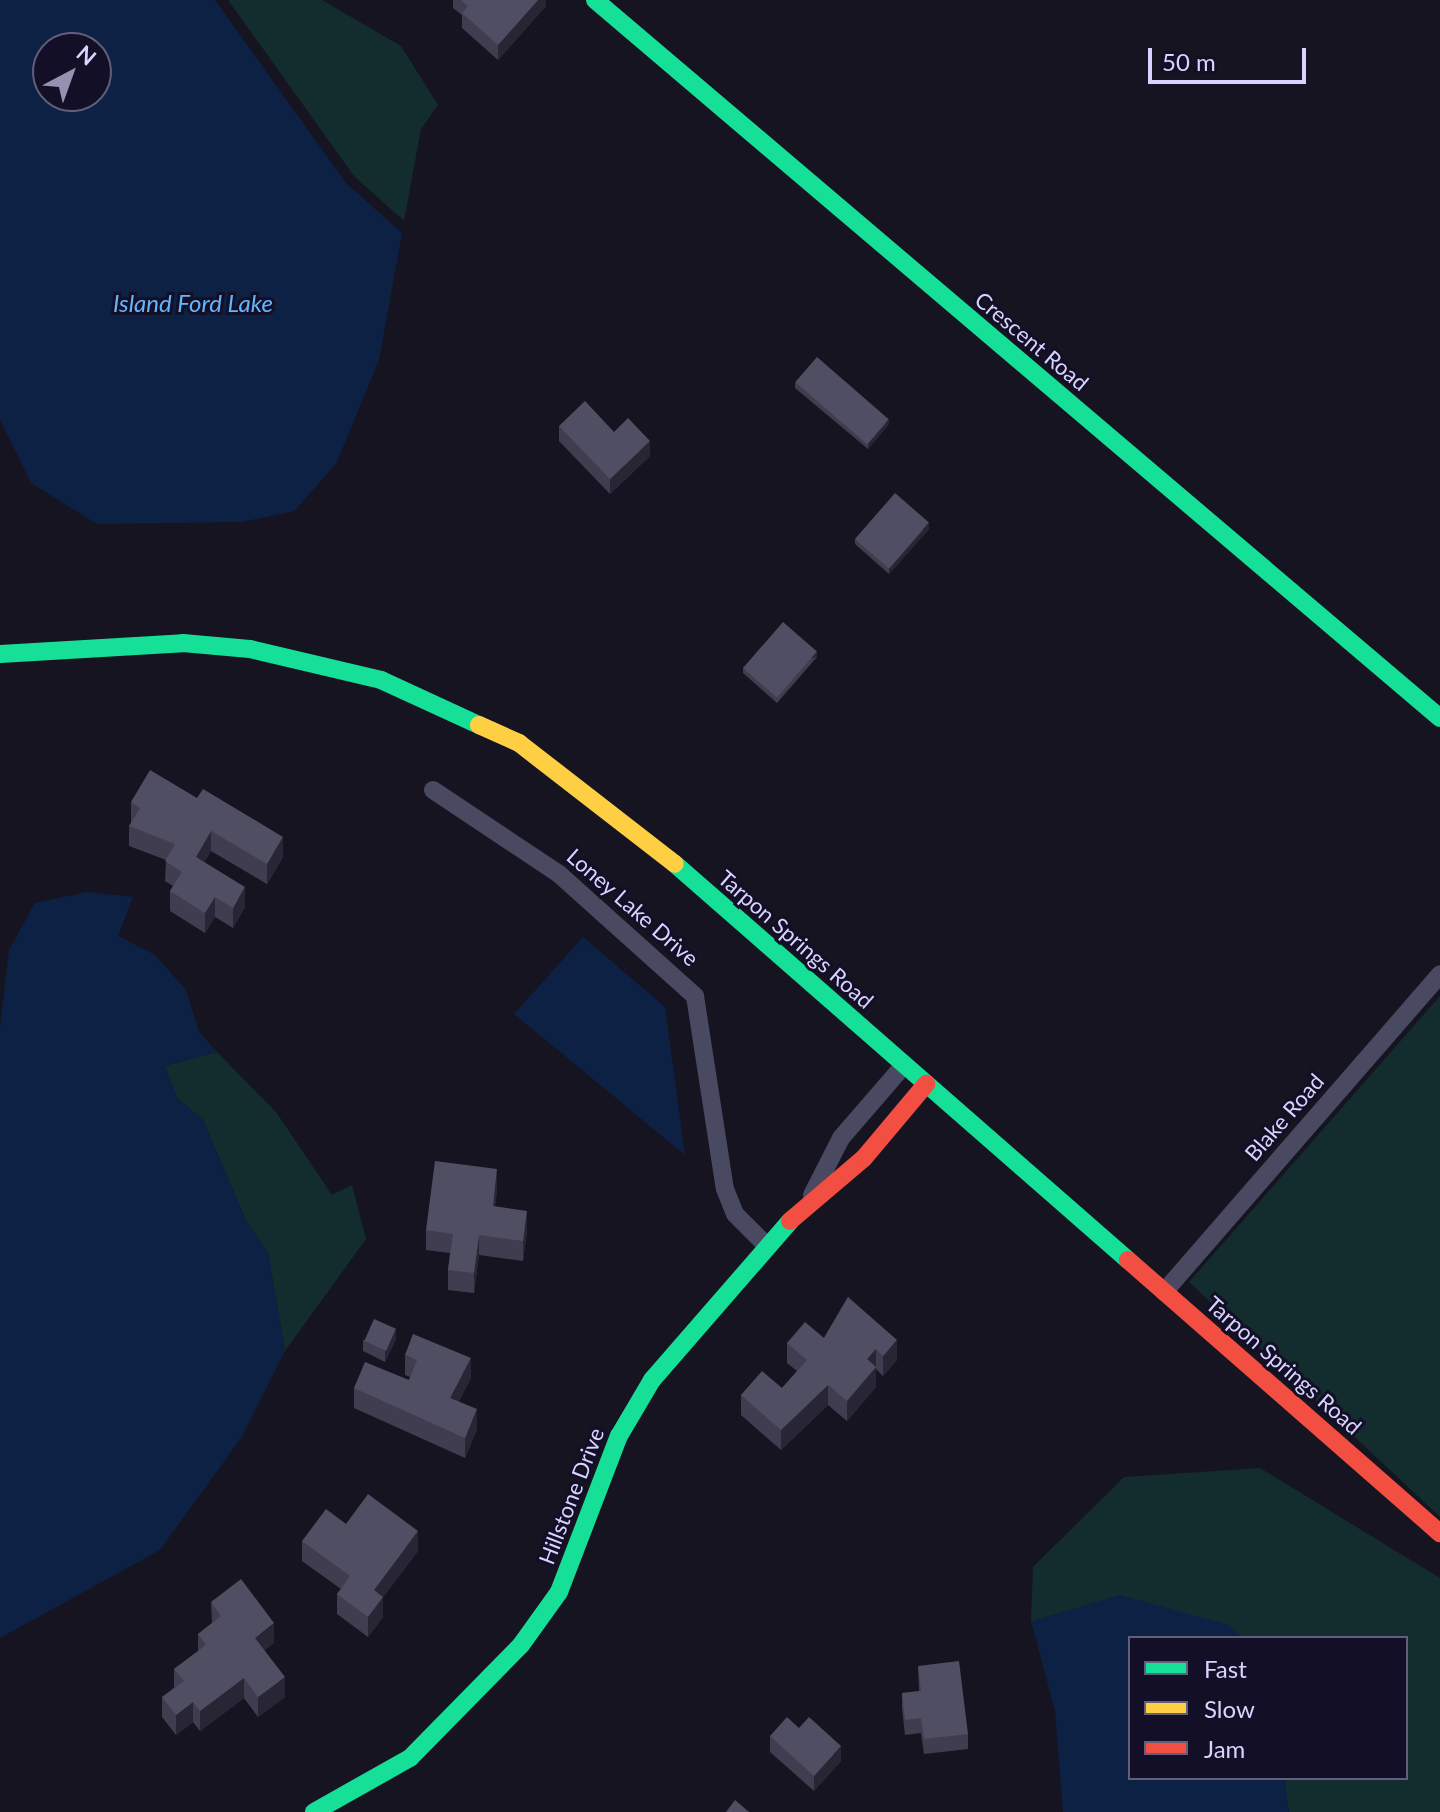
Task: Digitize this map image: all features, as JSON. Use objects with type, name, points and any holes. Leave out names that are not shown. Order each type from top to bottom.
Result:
[{"type":"street","name":"Crescent Road","points":[[595,0],[1440,718]]},
{"type":"street","name":"Tarpon Springs Road","points":[[0,654],[152,644],[250,649],[430,698],[573,779],[1440,1533]]},
{"type":"street","name":"Loney Lake Drive","points":[[433,790],[559,874],[695,996],[725,1189],[735,1214],[767,1246]]},
{"type":"street","name":"Blake Road","points":[[1164,1292],[1440,974]]},
{"type":"street","name":"Hillstone Drive","points":[[811,1197],[841,1138],[904,1065]]},
{"type":"street","name":"Hillstone Drive","points":[[314,1812],[410,1758],[521,1645],[577,1554],[632,1411],[811,1197],[864,1158],[926,1084]]},
{"type":"street","points":[[841,1138],[864,1158]]},
{"type":"green space","points":[[228,0],[322,0],[401,46],[438,105],[421,129],[404,221],[354,176]]},
{"type":"green space","points":[[1440,996],[1440,1517],[1189,1282]]},
{"type":"green space","points":[[217,1052],[276,1112],[332,1195],[352,1185],[366,1239],[285,1351],[268,1253],[247,1223],[203,1120],[177,1098],[165,1066]]},
{"type":"green space","points":[[1260,1468],[1440,1578],[1440,1812],[1289,1812],[1284,1780],[1408,1780],[1408,1636],[1240,1636],[1229,1625],[1031,1621],[1033,1567],[1124,1477]]},
{"type":"water","name":"Island Ford Lake","points":[[0,0],[215,0],[346,183],[402,233],[379,360],[336,464],[294,511],[242,522],[97,524],[31,483],[0,420]]},
{"type":"water","points":[[87,892],[133,897],[118,936],[155,955],[186,990],[199,1032],[217,1052],[165,1066],[177,1098],[203,1120],[247,1223],[268,1253],[285,1351],[241,1438],[160,1550],[0,1638],[0,1027],[9,950],[35,903]]},
{"type":"water","points":[[583,937],[665,1007],[685,1155],[514,1014]]},
{"type":"water","points":[[1120,1595],[1229,1625],[1240,1636],[1128,1636],[1128,1780],[1284,1780],[1289,1812],[1063,1812],[1055,1711],[1031,1621]]},
{"type":"building","points":[[461,0],[538,0],[498,45],[462,13],[468,6]]},
{"type":"building","points":[[817,357],[889,419],[867,444],[795,382]]},
{"type":"building","points":[[585,401],[614,432],[628,418],[650,441],[610,479],[559,426]]},
{"type":"building","points":[[895,493],[929,523],[889,569],[855,539]]},
{"type":"building","points":[[783,622],[817,652],[777,698],[743,668]]},
{"type":"building","points":[[150,770],[197,798],[203,789],[283,837],[267,864],[211,831],[196,857],[245,887],[233,908],[215,897],[205,913],[170,891],[182,872],[165,861],[175,844],[129,826],[140,808],[131,802]]},
{"type":"building","points":[[435,1161],[497,1169],[493,1206],[527,1211],[523,1241],[479,1235],[474,1273],[448,1270],[453,1234],[426,1230]]},
{"type":"building","points":[[848,1297],[897,1340],[883,1356],[876,1349],[867,1359],[876,1367],[847,1401],[828,1385],[781,1430],[741,1395],[762,1371],[782,1388],[807,1360],[787,1343],[805,1322],[824,1338]]},
{"type":"building","points":[[374,1319],[396,1329],[386,1351],[364,1341]]},
{"type":"building","points":[[413,1334],[471,1358],[450,1398],[477,1409],[465,1438],[354,1388],[365,1362],[409,1380],[417,1360],[405,1355]]},
{"type":"building","points":[[368,1494],[418,1531],[374,1590],[383,1597],[368,1617],[337,1594],[350,1576],[302,1541],[326,1509],[346,1524]]},
{"type":"building","points":[[241,1579],[274,1623],[255,1638],[285,1677],[258,1697],[244,1678],[200,1711],[193,1702],[176,1715],[162,1697],[184,1681],[174,1669],[206,1645],[198,1634],[221,1616],[211,1602]]},
{"type":"building","points":[[959,1661],[968,1734],[924,1739],[921,1718],[905,1720],[902,1693],[921,1691],[918,1666]]},
{"type":"building","points":[[787,1717],[799,1728],[809,1717],[841,1746],[814,1776],[770,1736]]},
{"type":"building","points":[[735,1800],[749,1812],[726,1812]]},
{"type":"traffic: fast","points":[[595,0],[1440,718]]},
{"type":"traffic: fast","points":[[0,654],[183,643],[250,649],[381,680],[479,725]]},
{"type":"traffic: fast","points":[[675,864],[1128,1260]]},
{"type":"traffic: fast","points":[[314,1812],[410,1758],[521,1645],[559,1592],[619,1436],[652,1380],[790,1221]]},
{"type":"traffic: slow","points":[[479,725],[519,743],[675,864]]},
{"type":"traffic: jam","points":[[790,1221],[864,1158],[926,1084]]},
{"type":"traffic: jam","points":[[1128,1260],[1440,1533]]}]
